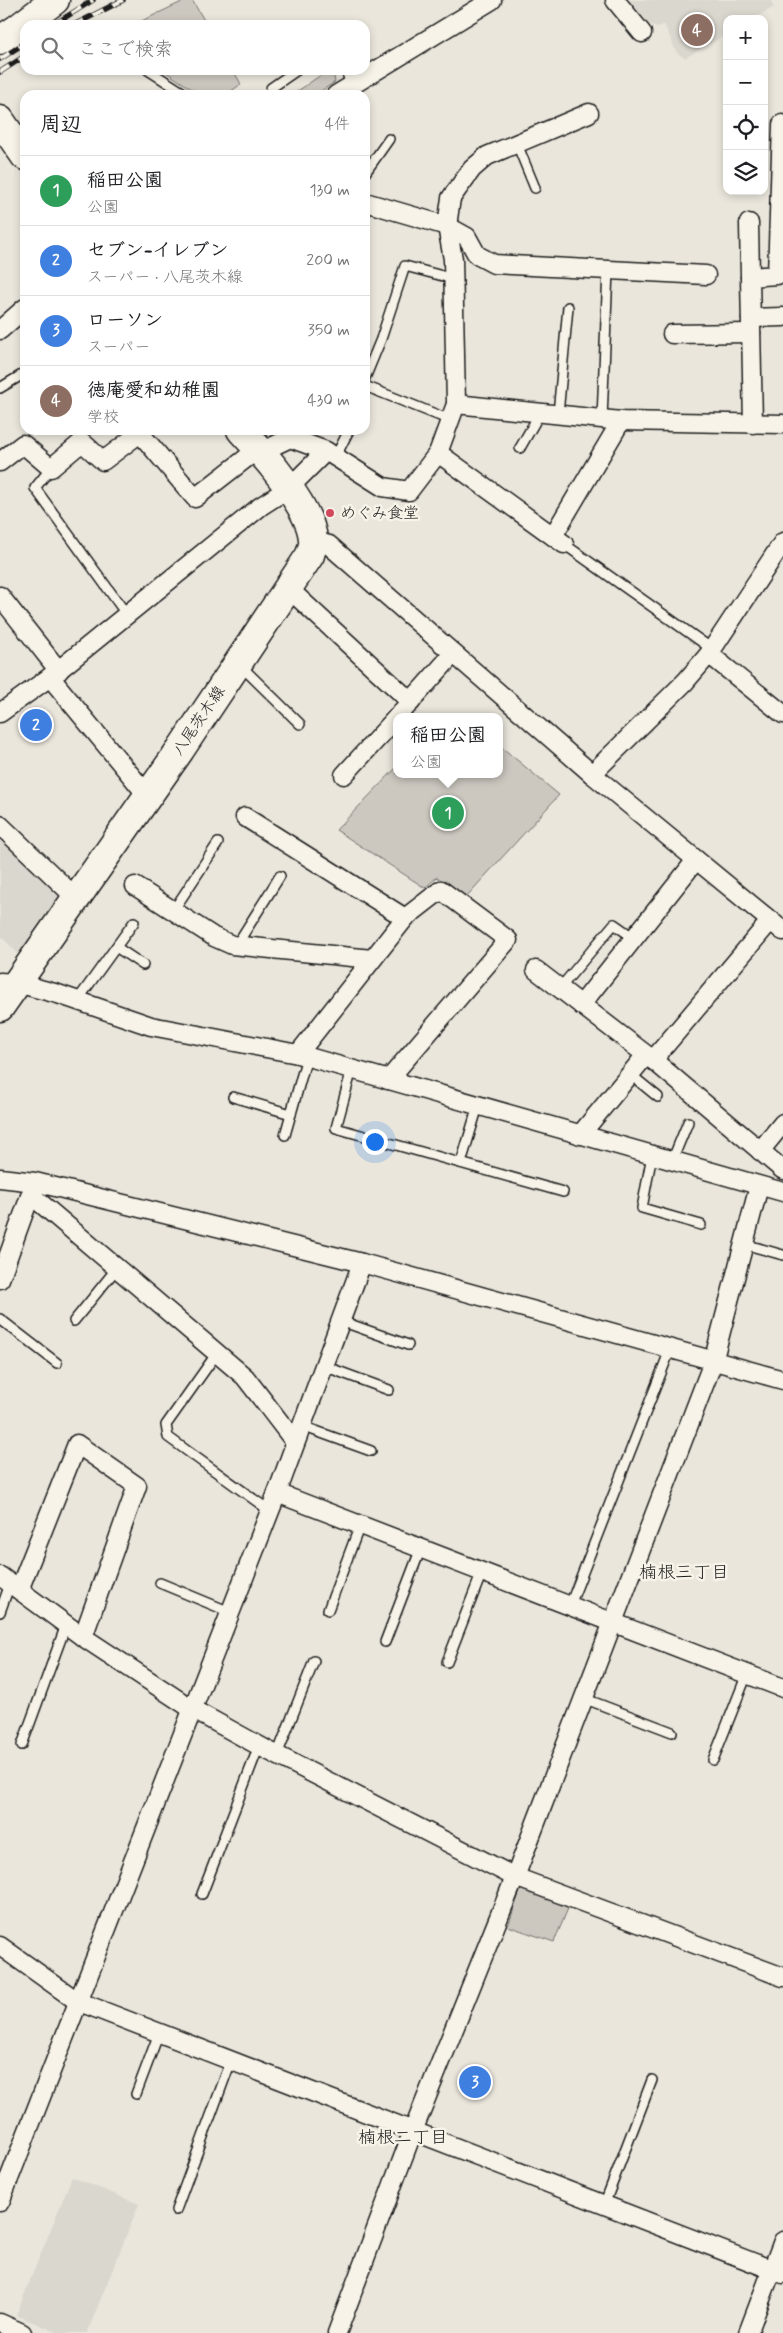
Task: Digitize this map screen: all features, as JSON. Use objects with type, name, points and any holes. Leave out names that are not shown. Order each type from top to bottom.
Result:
[{"type":"main road","points":[[26,20],[51,1]]},
{"type":"main road","points":[[0,40],[20,25]]},
{"type":"main road","points":[[0,120],[20,149]]},
{"type":"main road","points":[[264,441],[311,529],[314,541]]},
{"type":"main road","name":"八尾茨木線","points":[[0,1007],[8,982],[76,898],[289,589],[310,555],[314,541]]},
{"type":"street","points":[[370,69],[492,0]]},
{"type":"street","points":[[615,0],[642,33]]},
{"type":"street","points":[[344,84],[360,75]]},
{"type":"street","points":[[142,435],[195,498],[264,441],[290,438],[331,454],[383,487],[409,490],[438,453],[453,412],[454,279],[453,259],[447,226],[451,198],[472,169],[486,156],[589,113]]},
{"type":"street","points":[[750,277],[777,275],[782,124]]},
{"type":"street","points":[[370,203],[447,226],[467,237],[477,255],[494,264],[706,275]]},
{"type":"street","points":[[749,223],[753,424]]},
{"type":"street","points":[[0,330],[20,312]]},
{"type":"street","points":[[672,334],[751,325],[783,317]]},
{"type":"street","points":[[453,412],[540,413],[621,420],[783,424]]},
{"type":"street","points":[[438,453],[558,540],[621,420]]},
{"type":"street","points":[[0,462],[23,444],[50,468],[82,442],[103,461],[134,435]]},
{"type":"street","points":[[0,713],[54,674],[261,506],[289,488],[331,454]]},
{"type":"street","points":[[314,541],[329,545],[592,774],[777,926],[649,1058],[630,1074],[580,1135]]},
{"type":"street","points":[[592,774],[685,682],[710,652],[781,549]]},
{"type":"street","points":[[289,589],[411,702]]},
{"type":"street","points":[[0,596],[54,674],[147,795]]},
{"type":"street","points":[[710,652],[783,714]]},
{"type":"street","points":[[401,713],[454,654]]},
{"type":"street","points":[[344,775],[393,721]]},
{"type":"street","points":[[245,817],[405,918]]},
{"type":"street","points":[[0,825],[76,898]]},
{"type":"street","points":[[581,1005],[696,860]]},
{"type":"street","points":[[135,886],[214,937],[236,946],[372,960]]},
{"type":"street","points":[[302,1055],[405,918],[441,890],[508,940],[388,1080]]},
{"type":"street","points":[[536,970],[649,1058],[783,1170]]},
{"type":"street","points":[[8,982],[77,1001],[151,1026],[302,1055],[783,1192]]},
{"type":"street","points":[[760,1150],[783,1122]]},
{"type":"street","points":[[0,1178],[33,1188],[362,1263],[783,1380]]},
{"type":"street","points":[[337,2333],[413,2131],[515,1877],[713,1362],[759,1186]]},
{"type":"street","points":[[33,1188],[117,1268],[245,1377],[299,1434]]},
{"type":"street","points":[[0,1279],[33,1188]]},
{"type":"street","points":[[0,2202],[277,1493],[362,1263]]},
{"type":"street","points":[[83,1637],[137,1486],[77,1444],[10,1583],[83,1637],[192,1709],[259,1746],[515,1877],[783,1977]]},
{"type":"street","points":[[277,1493],[783,1688]]},
{"type":"street","points":[[0,1946],[77,2001],[778,2272]]},
{"type":"street","points":[[748,2333],[778,2272],[783,2241]]},
{"type":"street","points":[[0,2323],[22,2333]]},
{"type":"lane","points":[[156,75],[179,90]]},
{"type":"lane","points":[[271,90],[290,75]]},
{"type":"lane","points":[[370,166],[389,139]]},
{"type":"lane","points":[[517,144],[535,188]]},
{"type":"lane","points":[[370,366],[381,339],[405,266],[454,279]]},
{"type":"lane","points":[[602,419],[608,270]]},
{"type":"lane","points":[[558,414],[568,307]]},
{"type":"lane","points":[[0,388],[20,376]]},
{"type":"lane","points":[[370,387],[453,412]]},
{"type":"lane","points":[[520,448],[540,413]]},
{"type":"lane","points":[[331,454],[345,435]]},
{"type":"lane","points":[[50,468],[35,488],[127,615]]},
{"type":"lane","points":[[558,540],[710,652]]},
{"type":"lane","points":[[238,663],[300,724]]},
{"type":"lane","points":[[173,911],[218,843]]},
{"type":"lane","points":[[236,946],[280,876]]},
{"type":"lane","points":[[77,1001],[134,922]]},
{"type":"lane","points":[[560,988],[614,924],[634,938]]},
{"type":"lane","points":[[116,947],[143,965]]},
{"type":"lane","points":[[285,1135],[291,1114],[302,1055]]},
{"type":"lane","points":[[352,1070],[336,1128],[563,1192]]},
{"type":"lane","points":[[630,1074],[658,1097]]},
{"type":"lane","points":[[233,1097],[291,1114]]},
{"type":"lane","points":[[461,1163],[478,1106]]},
{"type":"lane","points":[[672,1161],[688,1122]]},
{"type":"lane","points":[[652,1155],[642,1208],[701,1225]]},
{"type":"lane","points":[[744,1244],[783,1255]]},
{"type":"lane","points":[[74,1321],[117,1268]]},
{"type":"lane","points":[[0,1319],[57,1363]]},
{"type":"lane","points":[[341,1321],[408,1345]]},
{"type":"lane","points":[[570,1605],[670,1350]]},
{"type":"lane","points":[[217,1354],[166,1425],[168,1436],[270,1511]]},
{"type":"lane","points":[[324,1366],[389,1390]]},
{"type":"lane","points":[[299,1434],[371,1451]]},
{"type":"lane","points":[[328,1610],[360,1525]]},
{"type":"lane","points":[[385,1642],[421,1548]]},
{"type":"lane","points":[[447,1662],[482,1572]]},
{"type":"lane","points":[[0,1612],[10,1583]]},
{"type":"lane","points":[[160,1583],[230,1612]]},
{"type":"lane","points":[[22,1745],[66,1625]]},
{"type":"lane","points":[[277,1755],[314,1661]]},
{"type":"lane","points":[[713,1760],[747,1674]]},
{"type":"lane","points":[[583,1698],[672,1732]]},
{"type":"lane","points":[[202,1894],[259,1746]]},
{"type":"lane","points":[[136,2094],[159,2033]]},
{"type":"lane","points":[[176,2210],[231,2061]]},
{"type":"lane","points":[[604,2205],[652,2080]]},
{"type":"shaded area","points":[[186,0],[192,0],[204,20],[144,20]]},
{"type":"shaded area","points":[[627,0],[770,0],[774,7],[760,15],[723,15],[723,36],[685,58],[677,53],[664,24],[657,27],[648,24]]},
{"type":"shaded area","points":[[171,75],[236,75],[241,84],[233,90],[193,90]]},
{"type":"shaded area","points":[[321,75],[334,75],[335,82],[323,90],[299,90]]},
{"type":"shaded area","points":[[503,748],[559,795],[466,897],[437,877],[425,888],[336,830],[393,771],[393,778],[503,778]]},
{"type":"shaded area","points":[[0,838],[63,897],[22,958],[0,935]]},
{"type":"shaded area","points":[[521,1888],[569,1906],[554,1942],[508,1926]]},
{"type":"shaded area","points":[[72,2177],[139,2204],[87,2333],[59,2333],[16,2315]]},
{"type":"railway","points":[[61,20],[93,0]]},
{"type":"railway","points":[[84,20],[123,0]]},
{"type":"railway","points":[[0,59],[20,46]]},
{"type":"railway","points":[[0,72],[20,59]]},
{"type":"place","name":"徳庵愛和幼稚園","points":[[697,30]]},
{"type":"place","name":"めぐみ食堂","points":[[330,513]]},
{"type":"place","name":"セブン-イレブン","points":[[36,725]]},
{"type":"place","name":"稲田公園","points":[[448,813]]},
{"type":"place","name":"ローソン","points":[[475,2082]]},
{"type":"district","name":"楠根三丁目","points":[[684,1573]]},
{"type":"district","name":"楠根二丁目","points":[[403,2138]]}]
